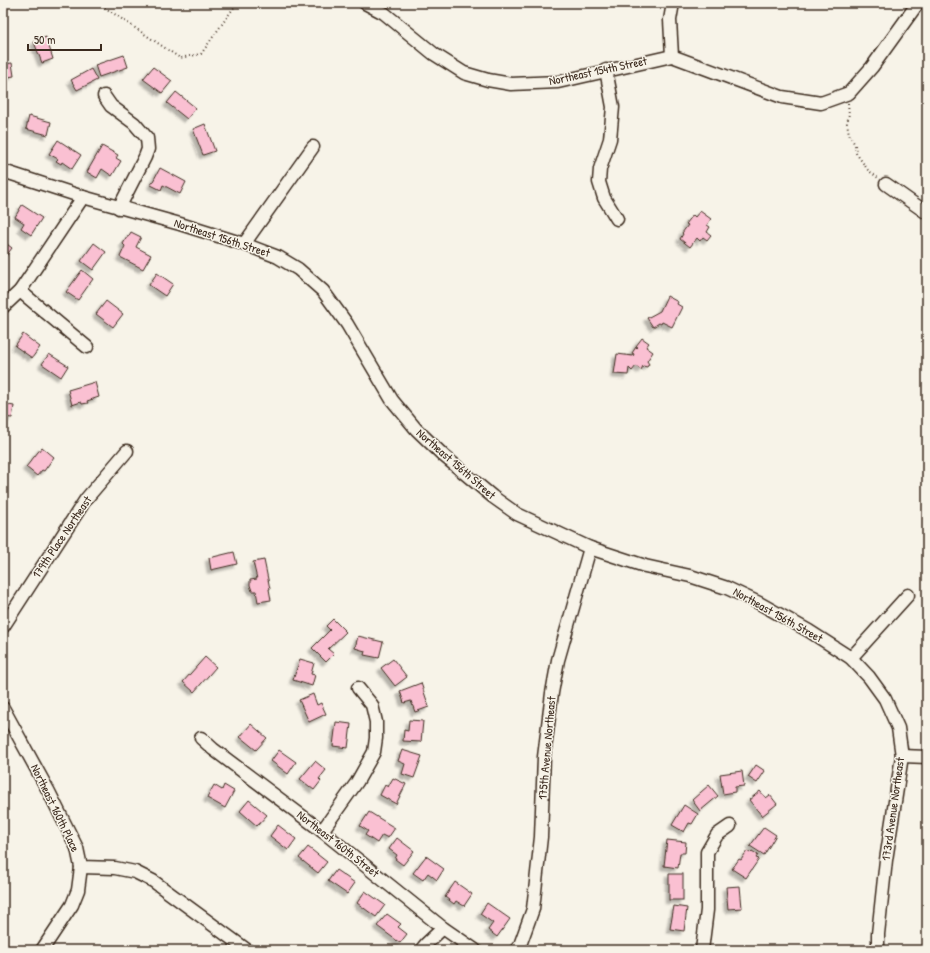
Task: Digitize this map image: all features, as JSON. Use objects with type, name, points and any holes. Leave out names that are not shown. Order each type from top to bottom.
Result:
[{"type":"street","name":"Northeast 154th Street","points":[[365,3],[387,8],[434,54],[464,73],[488,80],[511,84],[558,82],[672,56]]},
{"type":"street","points":[[673,3],[670,20],[672,56],[782,97],[821,103],[849,93],[872,67],[918,3]]},
{"type":"street","points":[[606,70],[613,107],[610,139],[600,169],[599,182],[604,198],[618,219]]},
{"type":"street","points":[[104,96],[111,106],[134,123],[147,138],[148,149],[145,157],[119,208]]},
{"type":"street","points":[[244,244],[313,147]]},
{"type":"street","name":"Northeast 156th Street","points":[[3,171],[119,208],[180,224],[244,244],[278,257],[298,269],[323,291],[347,324],[392,400],[416,429],[444,456],[492,497],[517,514],[590,548],[645,566],[690,576],[727,588],[759,603],[809,631],[851,658]]},
{"type":"street","points":[[886,184],[927,213]]},
{"type":"street","points":[[3,307],[20,291],[83,197]]},
{"type":"street","points":[[20,291],[87,347]]},
{"type":"street","name":"179th Place Northeast","points":[[3,627],[86,499],[127,451]]},
{"type":"street","name":"175th Avenue Northeast","points":[[516,950],[520,945],[533,909],[541,837],[544,757],[552,693],[558,660],[590,548]]},
{"type":"street","points":[[851,658],[908,595]]},
{"type":"street","name":"173rd Avenue Northeast","points":[[851,658],[869,677],[885,699],[898,728],[902,756],[886,868],[878,934],[878,950]]},
{"type":"street","points":[[322,832],[357,782],[374,752],[376,722],[372,705],[358,688]]},
{"type":"street","name":"Northeast 160th Place","points":[[3,708],[49,792],[77,848],[81,867],[115,868],[134,872],[153,881],[248,950]]},
{"type":"street","name":"Northeast 160th Street","points":[[201,738],[213,749],[322,832],[443,928],[475,950]]},
{"type":"street","points":[[902,756],[927,756]]},
{"type":"street","points":[[702,950],[707,910],[707,852],[717,835],[730,826]]},
{"type":"street","points":[[42,950],[72,905],[78,890],[81,867]]},
{"type":"street","points":[[421,950],[443,928]]},
{"type":"path","points":[[98,3],[180,58],[201,54],[236,3]]},
{"type":"path","points":[[844,94],[848,103],[849,114],[847,123],[855,145],[856,153],[868,170],[886,184]]},
{"type":"building","points":[[46,37],[53,59],[42,63],[34,42]]},
{"type":"building","points":[[124,55],[128,67],[99,77],[95,65]]},
{"type":"building","points":[[12,63],[14,76],[3,78],[3,64]]},
{"type":"building","points":[[153,67],[172,81],[162,93],[143,79]]},
{"type":"building","points":[[91,69],[97,80],[77,90],[71,80]]},
{"type":"building","points":[[176,92],[196,108],[187,119],[167,103]]},
{"type":"building","points":[[29,116],[51,122],[48,135],[26,129]]},
{"type":"building","points":[[205,124],[215,151],[203,155],[193,129]]},
{"type":"building","points":[[58,140],[81,155],[72,169],[62,162],[61,164],[56,161],[58,159],[49,154]]},
{"type":"building","points":[[102,146],[118,155],[116,158],[121,161],[112,176],[102,169],[97,178],[87,172]]},
{"type":"building","points":[[160,168],[186,182],[180,194],[163,185],[161,190],[151,185]]},
{"type":"building","points":[[22,205],[42,218],[31,235],[21,228],[24,223],[15,217]]},
{"type":"building","points":[[700,211],[711,219],[707,225],[710,227],[707,232],[711,235],[707,240],[703,237],[700,241],[697,238],[690,247],[680,239],[683,234],[682,233],[688,225],[686,224],[693,215],[695,217]]},
{"type":"building","points":[[131,232],[141,237],[136,247],[151,255],[143,269],[120,257],[125,246],[123,244]]},
{"type":"building","points":[[3,241],[12,248],[3,260]]},
{"type":"building","points":[[94,243],[106,252],[93,270],[81,261]]},
{"type":"building","points":[[82,270],[93,279],[78,300],[66,292]]},
{"type":"building","points":[[157,273],[173,284],[165,296],[149,285]]},
{"type":"building","points":[[667,296],[678,302],[677,304],[682,307],[672,327],[662,322],[661,324],[659,323],[653,327],[647,318],[660,311]]},
{"type":"building","points":[[106,301],[123,314],[113,327],[96,314]]},
{"type":"building","points":[[23,334],[40,347],[32,358],[15,346]]},
{"type":"building","points":[[642,338],[649,343],[646,347],[653,352],[647,361],[649,364],[647,367],[643,366],[641,370],[636,366],[632,371],[629,368],[628,375],[614,374],[617,354],[633,356],[634,354],[632,353],[636,347],[638,347],[636,346]]},
{"type":"building","points":[[49,354],[68,366],[61,377],[42,364]]},
{"type":"building","points":[[95,382],[99,397],[87,401],[88,403],[82,404],[81,402],[72,405],[68,390]]},
{"type":"building","points":[[3,404],[14,406],[12,418],[3,417]]},
{"type":"building","points":[[42,447],[54,457],[44,471],[42,470],[37,476],[26,467]]},
{"type":"building","points":[[234,552],[237,564],[211,570],[209,558]]},
{"type":"building","points":[[264,560],[271,600],[258,602],[256,591],[252,591],[250,580],[257,579],[253,562]]},
{"type":"building","points":[[333,619],[346,632],[328,649],[334,654],[326,662],[312,648],[330,630],[326,626]]},
{"type":"building","points":[[358,636],[383,642],[379,658],[364,655],[365,651],[355,648]]},
{"type":"building","points":[[205,657],[216,667],[194,692],[183,682]]},
{"type":"building","points":[[300,659],[314,663],[311,674],[315,675],[312,686],[293,680]]},
{"type":"building","points":[[393,659],[407,677],[395,686],[381,668]]},
{"type":"building","points":[[421,683],[429,707],[415,712],[411,701],[404,703],[400,691]]},
{"type":"building","points":[[313,694],[317,705],[321,703],[326,714],[309,722],[299,700]]},
{"type":"building","points":[[409,720],[423,721],[421,742],[403,741],[404,730],[408,731]]},
{"type":"building","points":[[336,722],[351,724],[348,748],[333,746]]},
{"type":"building","points":[[251,724],[267,738],[256,750],[240,737]]},
{"type":"building","points":[[279,750],[296,762],[288,774],[271,761]]},
{"type":"building","points":[[402,750],[422,756],[414,778],[402,774],[405,764],[398,761]]},
{"type":"building","points":[[315,761],[326,770],[319,779],[321,781],[314,790],[300,779]]},
{"type":"building","points":[[756,765],[765,771],[757,783],[748,777]]},
{"type":"building","points":[[742,771],[744,786],[735,787],[735,792],[723,794],[720,774]]},
{"type":"building","points":[[393,778],[406,784],[396,804],[380,795],[385,785],[388,787]]},
{"type":"building","points":[[214,785],[222,790],[224,785],[234,791],[225,808],[207,798]]},
{"type":"building","points":[[709,785],[718,796],[700,811],[692,800]]},
{"type":"building","points":[[760,791],[766,798],[770,795],[777,804],[762,816],[749,800]]},
{"type":"building","points":[[249,800],[267,815],[257,826],[240,811]]},
{"type":"building","points":[[684,805],[698,814],[692,824],[689,823],[684,832],[672,825]]},
{"type":"building","points":[[369,812],[395,828],[388,838],[382,835],[377,843],[365,835],[368,831],[360,826]]},
{"type":"building","points":[[278,825],[296,839],[288,850],[270,836]]},
{"type":"building","points":[[764,827],[776,835],[764,855],[750,846]]},
{"type":"building","points":[[397,838],[414,851],[403,865],[395,859],[397,855],[389,849]]},
{"type":"building","points":[[667,840],[686,842],[685,853],[680,853],[678,868],[664,866]]},
{"type":"building","points":[[308,847],[327,862],[318,873],[299,858]]},
{"type":"building","points":[[747,851],[750,853],[752,851],[758,855],[756,858],[759,859],[746,878],[732,869]]},
{"type":"building","points":[[426,856],[444,869],[437,880],[428,873],[423,880],[413,873]]},
{"type":"building","points":[[336,870],[355,883],[347,894],[328,881]]},
{"type":"building","points":[[669,874],[683,874],[683,900],[669,900]]},
{"type":"building","points":[[455,882],[472,894],[464,906],[456,901],[454,904],[445,897]]},
{"type":"building","points":[[740,886],[742,908],[728,909],[726,887]]},
{"type":"building","points":[[365,891],[385,905],[376,917],[357,903]]},
{"type":"building","points":[[487,903],[510,919],[497,937],[488,930],[493,923],[480,914]]},
{"type":"building","points":[[674,906],[687,908],[684,931],[670,929]]},
{"type":"building","points":[[387,914],[401,924],[398,927],[407,934],[400,943],[377,926]]}]
